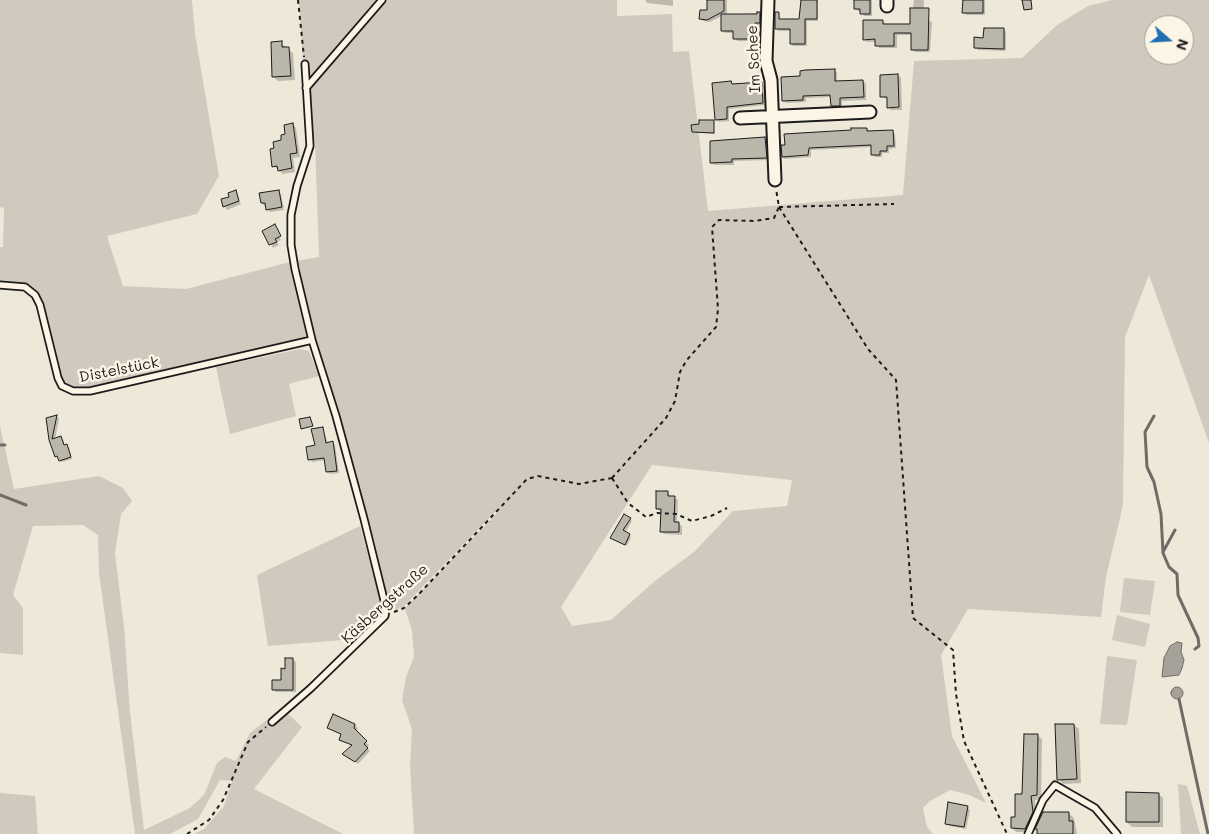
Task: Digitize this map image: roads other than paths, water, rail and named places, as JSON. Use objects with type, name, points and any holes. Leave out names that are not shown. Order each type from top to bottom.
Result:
[{"type":"street","name":"Im Schee","points":[[768,0],[766,60],[771,80],[775,180]]},
{"type":"street","points":[[740,118],[870,112]]},
{"type":"lane","points":[[306,88],[382,0]]},
{"type":"lane","points":[[305,64],[310,146],[297,186],[291,215],[291,245],[294,269],[312,340]]},
{"type":"lane","name":"Distelstück","points":[[0,285],[25,287],[35,295],[40,305],[58,378],[62,386],[73,391],[90,390],[312,340]]},
{"type":"lane","name":"Käsbergstraße","points":[[272,722],[311,688],[385,616],[386,608],[336,416],[312,340]]},
{"type":"lane","points":[[1028,834],[1043,800],[1056,785],[1095,808],[1117,834]]},
{"type":"waterway","points":[[1154,416],[1145,432],[1147,467],[1154,482],[1161,514],[1163,553],[1169,567],[1177,574],[1178,595],[1198,638],[1199,646],[1195,649]]},
{"type":"waterway","points":[[0,445],[5,445]]},
{"type":"waterway","points":[[0,495],[26,505]]},
{"type":"waterway","points":[[1163,552],[1175,530]]},
{"type":"waterway","points":[[1179,699],[1208,834]]}]
